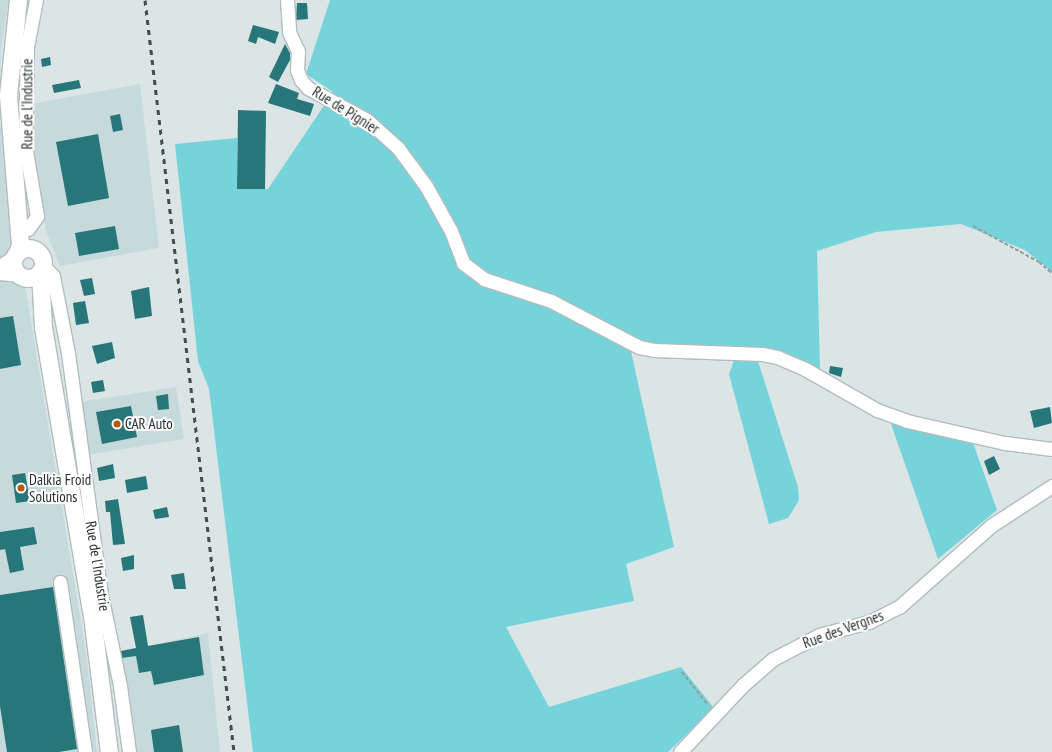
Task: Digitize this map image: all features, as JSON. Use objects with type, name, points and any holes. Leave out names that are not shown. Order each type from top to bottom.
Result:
[{"type":"main road","name":"Rue de l'Industrie","points":[[10,259],[20,245],[15,166],[5,58],[25,5]]},
{"type":"main road","name":"Rue de l'Industrie","points":[[15,166],[28,229],[35,250]]},
{"type":"main road","points":[[26,248],[35,250],[42,256],[42,269],[32,278],[20,276],[13,267],[10,259],[26,248]]},
{"type":"main road","name":"Rue de l'Industrie","points":[[42,269],[43,327]]},
{"type":"main road","name":"Rue de l'Industrie","points":[[20,276],[32,292],[43,327],[94,624],[109,752]]},
{"type":"street","name":"Rue de Pignier","points":[[287,0],[290,32],[298,51],[297,70],[301,80],[308,88],[367,120],[398,148],[426,186],[451,231],[463,263],[484,279],[551,301],[639,347],[654,350],[762,354],[777,357],[805,369],[877,410],[907,422],[1005,443],[1052,449]]},
{"type":"street","name":"Rue de l'Industrie","points":[[25,5],[27,47],[26,145],[37,216],[28,229]]},
{"type":"street","name":"Rue de l'Industrie","points":[[42,269],[53,276],[68,353],[101,594],[120,686],[129,752]]},
{"type":"street","points":[[0,273],[20,276]]},
{"type":"street","name":"Rue des Vergnes","points":[[680,752],[759,670],[787,650],[819,635],[869,622],[899,607],[992,525],[1052,486]]},
{"type":"street","points":[[60,582],[85,752]]},
{"type":"path","points":[[973,226],[1039,262],[1052,273]]},
{"type":"path","points":[[682,672],[716,714]]},
{"type":"shaded area","points":[[0,0],[9,0],[1,47],[0,86]]},
{"type":"shaded area","points":[[330,0],[1052,0],[1052,272],[1025,250],[961,224],[876,232],[817,251],[820,371],[780,352],[649,343],[572,315],[631,351],[674,547],[626,564],[634,601],[506,627],[549,707],[681,667],[714,708],[668,752],[253,752],[209,389],[198,361],[175,144],[237,138],[237,189],[268,189],[333,92],[306,74]]},
{"type":"shaded area","points":[[140,84],[159,248],[60,266],[46,231],[33,147],[31,104]]},
{"type":"shaded area","points":[[0,121],[17,237],[87,658],[97,752],[0,752]]},
{"type":"shaded area","points":[[735,358],[757,358],[798,487],[799,500],[788,518],[769,524],[729,374]]},
{"type":"shaded area","points":[[176,387],[184,439],[88,455],[80,402]]},
{"type":"shaded area","points":[[891,424],[972,440],[997,510],[938,559]]},
{"type":"shaded area","points":[[208,633],[220,752],[136,752],[119,652]]},
{"type":"building","points":[[297,3],[307,3],[308,19],[296,20]]},
{"type":"building","points":[[253,25],[279,32],[275,44],[258,37],[256,44],[248,41]]},
{"type":"building","points":[[285,44],[290,53],[290,60],[278,82],[269,77]]},
{"type":"building","points":[[50,57],[51,65],[42,67],[41,59]]},
{"type":"building","points":[[79,80],[81,88],[54,93],[52,85]]},
{"type":"building","points":[[276,84],[299,93],[297,99],[314,104],[310,116],[268,103]]},
{"type":"building","points":[[238,110],[266,111],[265,189],[237,189]]},
{"type":"building","points":[[120,114],[123,130],[113,132],[110,116]]},
{"type":"building","points":[[98,134],[109,198],[68,206],[56,142]]},
{"type":"building","points":[[115,226],[119,249],[79,256],[75,233]]},
{"type":"building","points":[[92,278],[95,294],[84,296],[80,280]]},
{"type":"building","points":[[149,287],[152,316],[135,319],[131,291]]},
{"type":"building","points":[[85,301],[89,323],[76,325],[73,303]]},
{"type":"building","points":[[13,316],[21,365],[0,369],[0,318]]},
{"type":"building","points":[[112,342],[115,358],[97,364],[92,346]]},
{"type":"building","points":[[830,366],[843,368],[841,377],[829,373]]},
{"type":"building","points":[[103,380],[105,391],[93,393],[91,382]]},
{"type":"building","points":[[168,394],[169,409],[158,410],[156,396]]},
{"type":"building","name":"CAR Auto","points":[[131,406],[137,437],[102,444],[96,412]]},
{"type":"building","points":[[1050,407],[1052,423],[1034,428],[1030,411]]},
{"type":"building","points":[[994,456],[1000,469],[989,475],[984,461]]},
{"type":"building","points":[[113,464],[115,478],[99,481],[97,468]]},
{"type":"building","name":"Dalkia Froid Solutions","points":[[25,473],[30,501],[16,503],[12,475]]},
{"type":"building","points":[[146,476],[148,489],[127,493],[125,480]]},
{"type":"building","points":[[118,499],[125,544],[113,545],[110,512],[106,512],[105,501]]},
{"type":"building","points":[[167,507],[169,517],[155,519],[153,510]]},
{"type":"building","points":[[34,527],[37,544],[20,547],[24,570],[10,573],[5,549],[0,550],[0,532]]},
{"type":"building","points":[[134,555],[134,569],[123,571],[121,558]]},
{"type":"building","points":[[184,573],[186,589],[174,589],[171,575]]},
{"type":"building","points":[[53,587],[77,749],[59,752],[7,752],[0,706],[0,595]]},
{"type":"building","points":[[143,615],[148,646],[199,637],[204,675],[154,685],[151,671],[139,673],[136,656],[122,658],[121,651],[136,648],[130,617]]},
{"type":"building","points":[[179,725],[183,752],[154,752],[151,730]]},
{"type":"railway","points":[[145,0],[234,752]]},
{"type":"place","name":"CAR Auto","points":[[117,424]]},
{"type":"place","name":"Dalkia Froid Solutions","points":[[21,488]]}]
